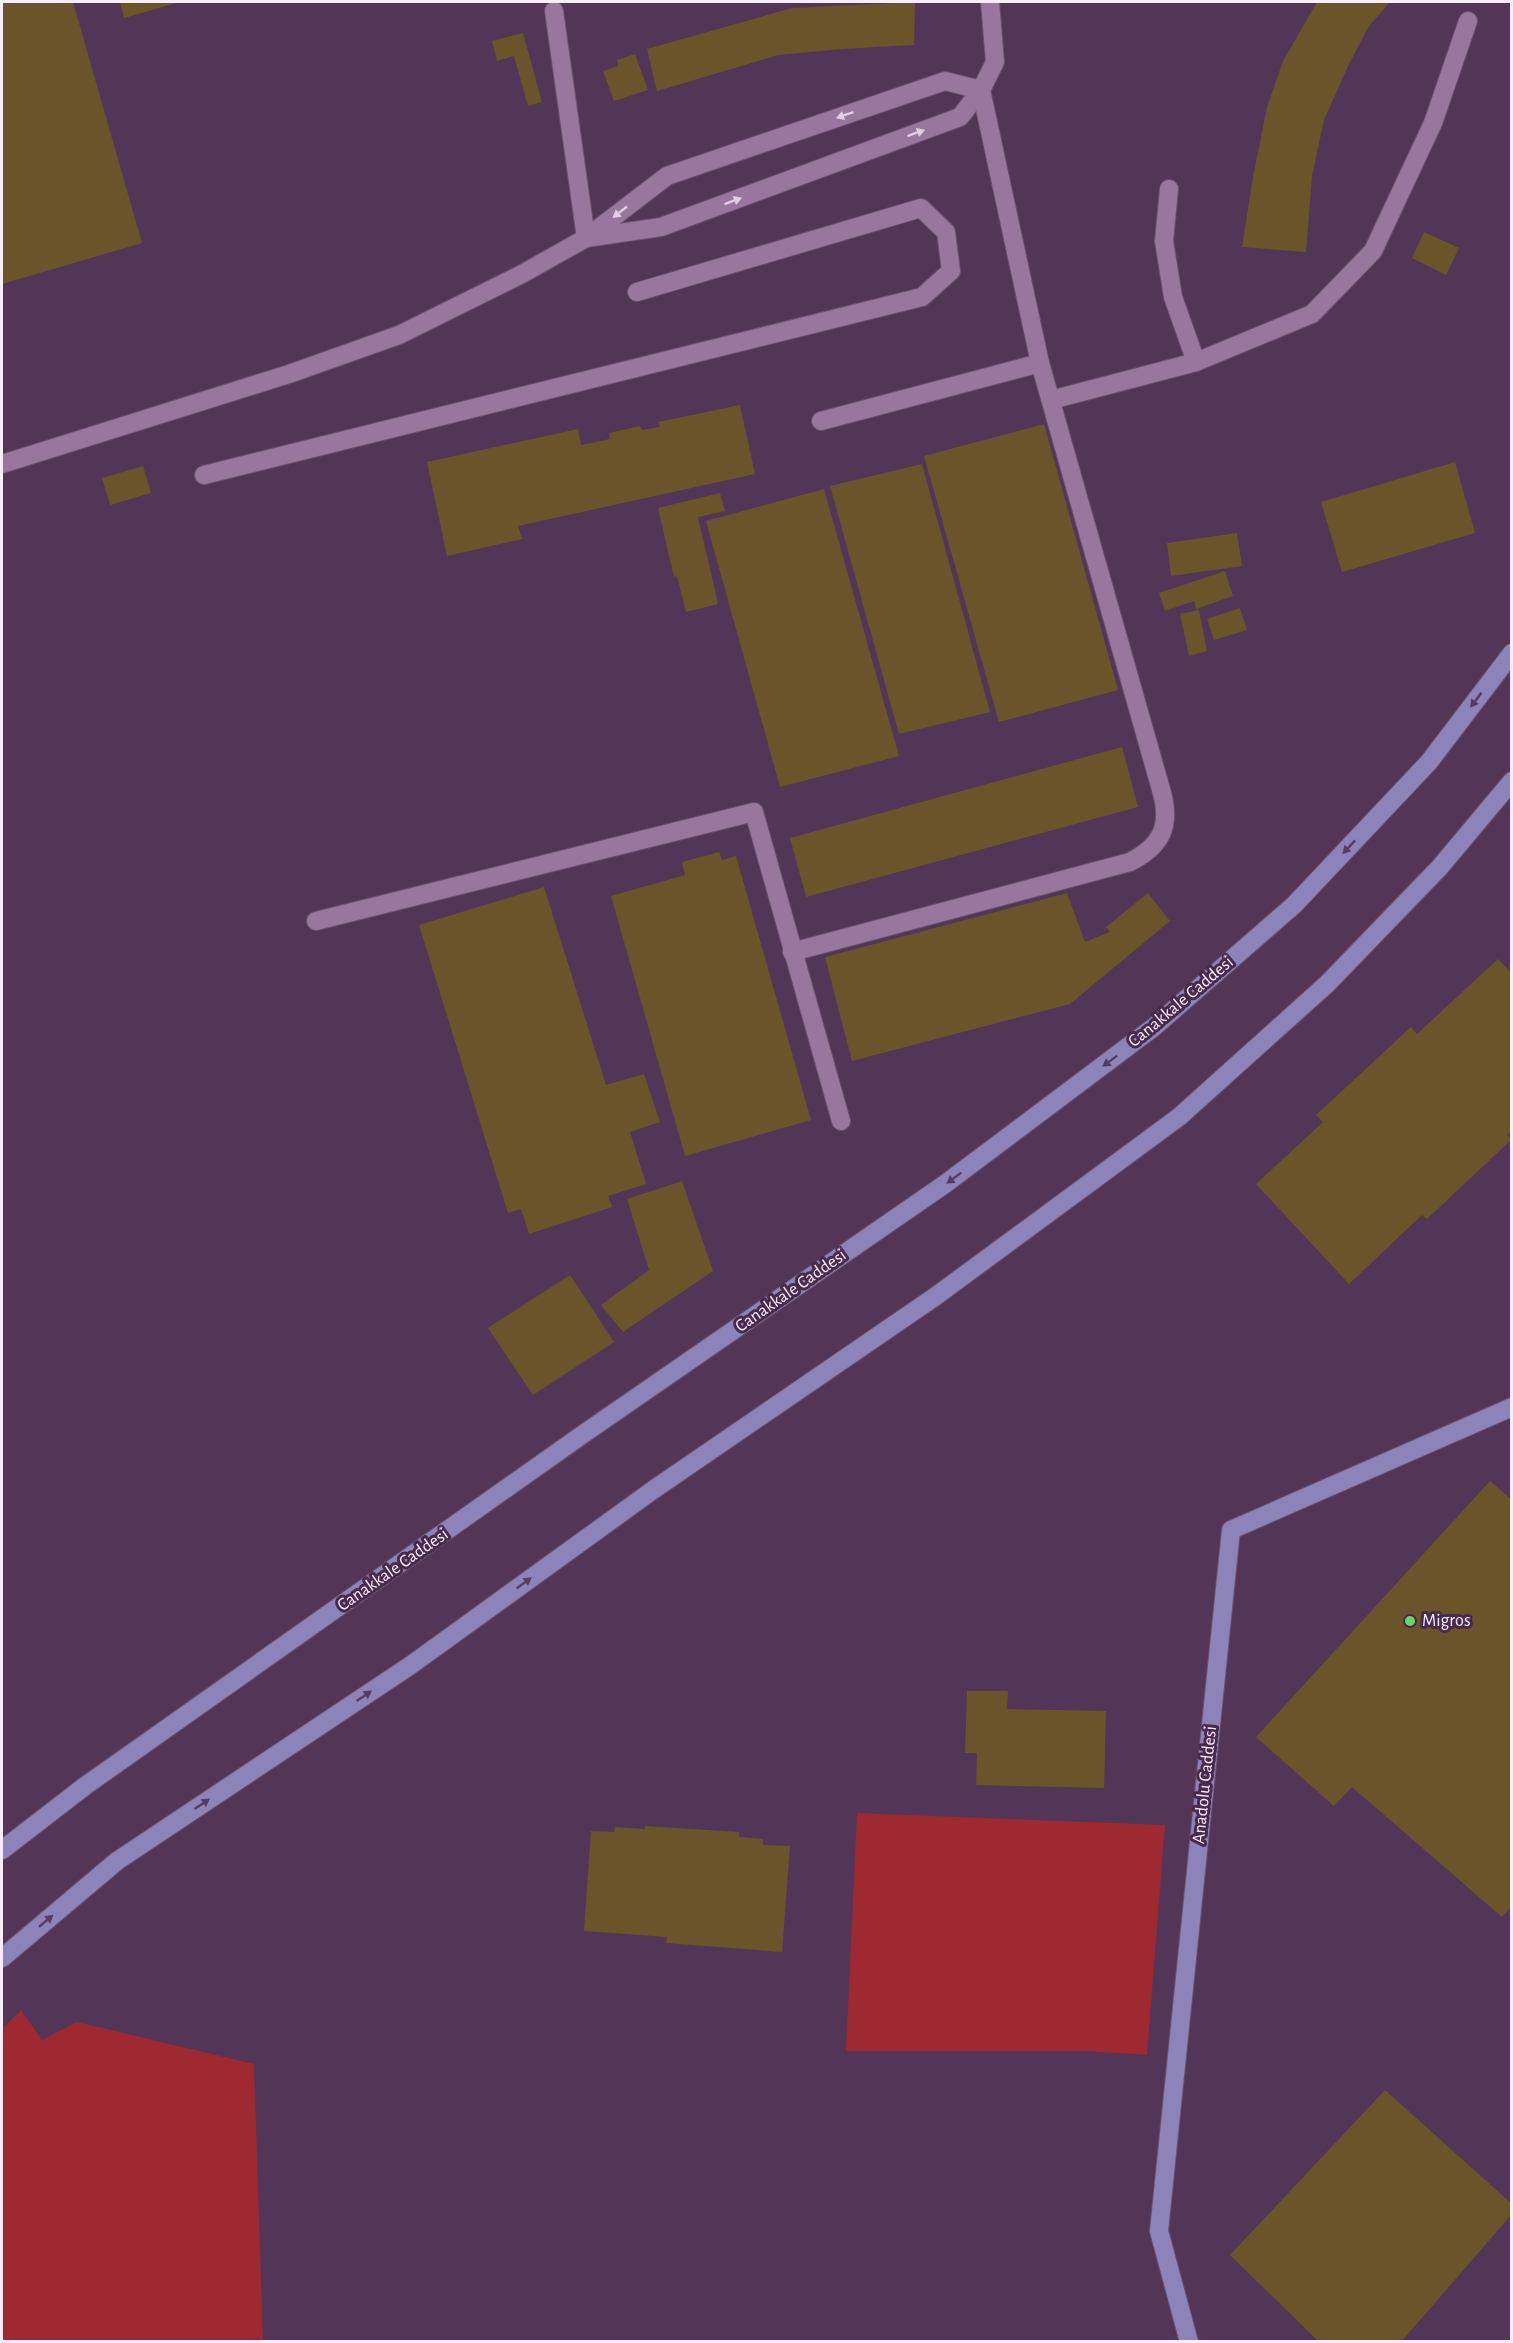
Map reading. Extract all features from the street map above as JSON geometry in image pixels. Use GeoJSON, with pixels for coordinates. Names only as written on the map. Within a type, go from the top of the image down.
{"type":"FeatureCollection","features":[{"type":"Feature","properties":{"kind":"main road","name":"Canakkale Caddesi"},"geometry":{"type":"LineString","coordinates":[[2,1850],[85,1786],[579,1437],[945,1184],[1154,1028],[1294,905],[1429,762],[1512,653]]}},
{"type":"Feature","properties":{"kind":"main road"},"geometry":{"type":"LineString","coordinates":[[2,1958],[117,1861],[411,1665],[653,1490],[936,1296],[1179,1117],[1327,984],[1440,867],[1512,782]]}},
{"type":"Feature","properties":{"kind":"main road","name":"Anadolu Caddesi"},"geometry":{"type":"LineString","coordinates":[[1189,2342],[1159,2231],[1231,1530],[1512,1407]]}},
{"type":"Feature","properties":{"kind":"lane"},"geometry":{"type":"LineString","coordinates":[[586,238],[661,227],[960,117],[981,90],[995,62],[990,2]]}},
{"type":"Feature","properties":{"kind":"lane"},"geometry":{"type":"LineString","coordinates":[[554,10],[586,238]]}},
{"type":"Feature","properties":{"kind":"lane"},"geometry":{"type":"LineString","coordinates":[[1051,400],[1196,362],[1312,314],[1373,251],[1433,123],[1468,21]]}},
{"type":"Feature","properties":{"kind":"lane"},"geometry":{"type":"LineString","coordinates":[[2,464],[289,374],[399,335],[522,274],[586,238],[667,176],[945,81],[981,90]]}},
{"type":"Feature","properties":{"kind":"lane"},"geometry":{"type":"LineString","coordinates":[[792,952],[1130,862],[1146,854],[1158,842],[1164,826],[1167,809],[1040,363],[981,90]]}},
{"type":"Feature","properties":{"kind":"lane"},"geometry":{"type":"LineString","coordinates":[[1169,189],[1164,241],[1173,297],[1196,362]]}},
{"type":"Feature","properties":{"kind":"lane"},"geometry":{"type":"LineString","coordinates":[[204,475],[922,297],[951,271],[946,232],[921,208],[637,292]]}},
{"type":"Feature","properties":{"kind":"lane"},"geometry":{"type":"LineString","coordinates":[[821,421],[1040,363]]}},
{"type":"Feature","properties":{"kind":"lane"},"geometry":{"type":"LineString","coordinates":[[316,921],[754,812],[841,1121]]}},
{"type":"Feature","properties":{"kind":"shaded area"},"geometry":{"type":"Polygon","coordinates":[[[857,1813],[1165,1825],[1147,2055],[1086,2051],[846,2051],[857,1813]]]}},
{"type":"Feature","properties":{"kind":"shaded area"},"geometry":{"type":"Polygon","coordinates":[[[21,2010],[42,2040],[77,2022],[254,2064],[263,2341],[2,2341],[2,2029],[21,2010]]]}},
{"type":"Feature","properties":{"kind":"building"},"geometry":{"type":"Polygon","coordinates":[[[2,2],[73,2],[142,243],[2,284],[2,2]]]}},
{"type":"Feature","properties":{"kind":"building"},"geometry":{"type":"Polygon","coordinates":[[[120,2],[180,2],[124,18],[120,2]]]}},
{"type":"Feature","properties":{"kind":"building"},"geometry":{"type":"Polygon","coordinates":[[[915,2],[914,45],[778,55],[657,91],[647,49],[792,8],[915,2]]]}},
{"type":"Feature","properties":{"kind":"building"},"geometry":{"type":"Polygon","coordinates":[[[1317,2],[1390,2],[1369,26],[1324,120],[1312,176],[1306,252],[1242,247],[1267,107],[1283,61],[1317,2]]]}},
{"type":"Feature","properties":{"kind":"building"},"geometry":{"type":"Polygon","coordinates":[[[523,33],[542,102],[528,106],[514,56],[497,61],[492,41],[523,33]]]}},
{"type":"Feature","properties":{"kind":"building"},"geometry":{"type":"Polygon","coordinates":[[[635,54],[648,90],[614,101],[603,71],[618,66],[617,60],[635,54]]]}},
{"type":"Feature","properties":{"kind":"building"},"geometry":{"type":"Polygon","coordinates":[[[1424,232],[1459,248],[1446,275],[1412,258],[1424,232]]]}},
{"type":"Feature","properties":{"kind":"building"},"geometry":{"type":"Polygon","coordinates":[[[740,405],[755,474],[518,526],[522,539],[447,556],[427,462],[578,429],[581,445],[610,439],[609,433],[640,426],[642,430],[660,427],[658,422],[740,405]]]}},
{"type":"Feature","properties":{"kind":"building"},"geometry":{"type":"Polygon","coordinates":[[[1044,424],[1118,690],[999,722],[924,456],[1044,424]]]}},
{"type":"Feature","properties":{"kind":"building"},"geometry":{"type":"Polygon","coordinates":[[[1455,462],[1475,533],[1342,572],[1321,502],[1455,462]]]}},
{"type":"Feature","properties":{"kind":"building"},"geometry":{"type":"Polygon","coordinates":[[[922,464],[990,712],[899,734],[830,486],[922,464]]]}},
{"type":"Feature","properties":{"kind":"building"},"geometry":{"type":"Polygon","coordinates":[[[143,466],[151,493],[110,505],[102,478],[143,466]]]}},
{"type":"Feature","properties":{"kind":"building"},"geometry":{"type":"Polygon","coordinates":[[[824,489],[899,756],[780,787],[706,521],[824,489]]]}},
{"type":"Feature","properties":{"kind":"building"},"geometry":{"type":"Polygon","coordinates":[[[720,493],[725,511],[698,517],[718,604],[686,612],[677,576],[674,577],[658,508],[720,493]]]}},
{"type":"Feature","properties":{"kind":"building"},"geometry":{"type":"Polygon","coordinates":[[[1237,533],[1242,566],[1171,576],[1167,543],[1237,533]]]}},
{"type":"Feature","properties":{"kind":"building"},"geometry":{"type":"Polygon","coordinates":[[[1225,571],[1233,596],[1196,609],[1194,601],[1165,611],[1159,593],[1225,571]]]}},
{"type":"Feature","properties":{"kind":"building"},"geometry":{"type":"Polygon","coordinates":[[[1240,608],[1247,630],[1214,640],[1207,619],[1240,608]]]}},
{"type":"Feature","properties":{"kind":"building"},"geometry":{"type":"Polygon","coordinates":[[[1199,610],[1207,651],[1189,656],[1180,614],[1199,610]]]}},
{"type":"Feature","properties":{"kind":"building"},"geometry":{"type":"Polygon","coordinates":[[[1122,747],[1138,807],[806,897],[790,838],[1122,747]]]}},
{"type":"Feature","properties":{"kind":"building"},"geometry":{"type":"Polygon","coordinates":[[[719,852],[722,860],[736,856],[811,1120],[685,1156],[611,896],[685,875],[682,862],[719,852]]]}},
{"type":"Feature","properties":{"kind":"building"},"geometry":{"type":"Polygon","coordinates":[[[544,887],[606,1085],[644,1074],[660,1122],[630,1132],[646,1184],[608,1196],[612,1207],[529,1234],[521,1209],[508,1213],[419,925],[544,887]]]}},
{"type":"Feature","properties":{"kind":"building"},"geometry":{"type":"Polygon","coordinates":[[[1067,893],[1085,942],[1110,932],[1106,927],[1148,893],[1170,921],[1070,1004],[852,1061],[825,957],[1067,893]]]}},
{"type":"Feature","properties":{"kind":"building"},"geometry":{"type":"Polygon","coordinates":[[[1498,959],[1512,974],[1512,1130],[1507,1135],[1511,1140],[1427,1219],[1422,1215],[1349,1284],[1256,1184],[1323,1122],[1316,1115],[1411,1027],[1417,1034],[1498,959]]]}},
{"type":"Feature","properties":{"kind":"building"},"geometry":{"type":"Polygon","coordinates":[[[682,1181],[713,1271],[623,1332],[601,1305],[649,1270],[627,1199],[682,1181]]]}},
{"type":"Feature","properties":{"kind":"building"},"geometry":{"type":"Polygon","coordinates":[[[570,1275],[614,1342],[533,1395],[488,1328],[570,1275]]]}},
{"type":"Feature","properties":{"kind":"building"},"geometry":{"type":"Polygon","coordinates":[[[1490,1481],[1512,1500],[1512,1906],[1502,1917],[1352,1787],[1334,1806],[1256,1737],[1490,1481]]]}},
{"type":"Feature","properties":{"kind":"building"},"geometry":{"type":"Polygon","coordinates":[[[967,1691],[1008,1691],[1007,1709],[1106,1711],[1104,1788],[976,1785],[977,1753],[965,1753],[967,1691]]]}},
{"type":"Feature","properties":{"kind":"building"},"geometry":{"type":"Polygon","coordinates":[[[645,1826],[739,1832],[739,1837],[763,1839],[763,1845],[790,1846],[782,1952],[666,1943],[667,1937],[584,1931],[591,1831],[614,1832],[615,1827],[645,1829],[645,1826]]]}},
{"type":"Feature","properties":{"kind":"building"},"geometry":{"type":"Polygon","coordinates":[[[1385,2090],[1512,2204],[1512,2214],[1401,2342],[1319,2342],[1230,2255],[1385,2090]]]}},
{"type":"Feature","properties":{"kind":"place","name":"Migros"},"geometry":{"type":"Point","coordinates":[1410,1621]}}]}
